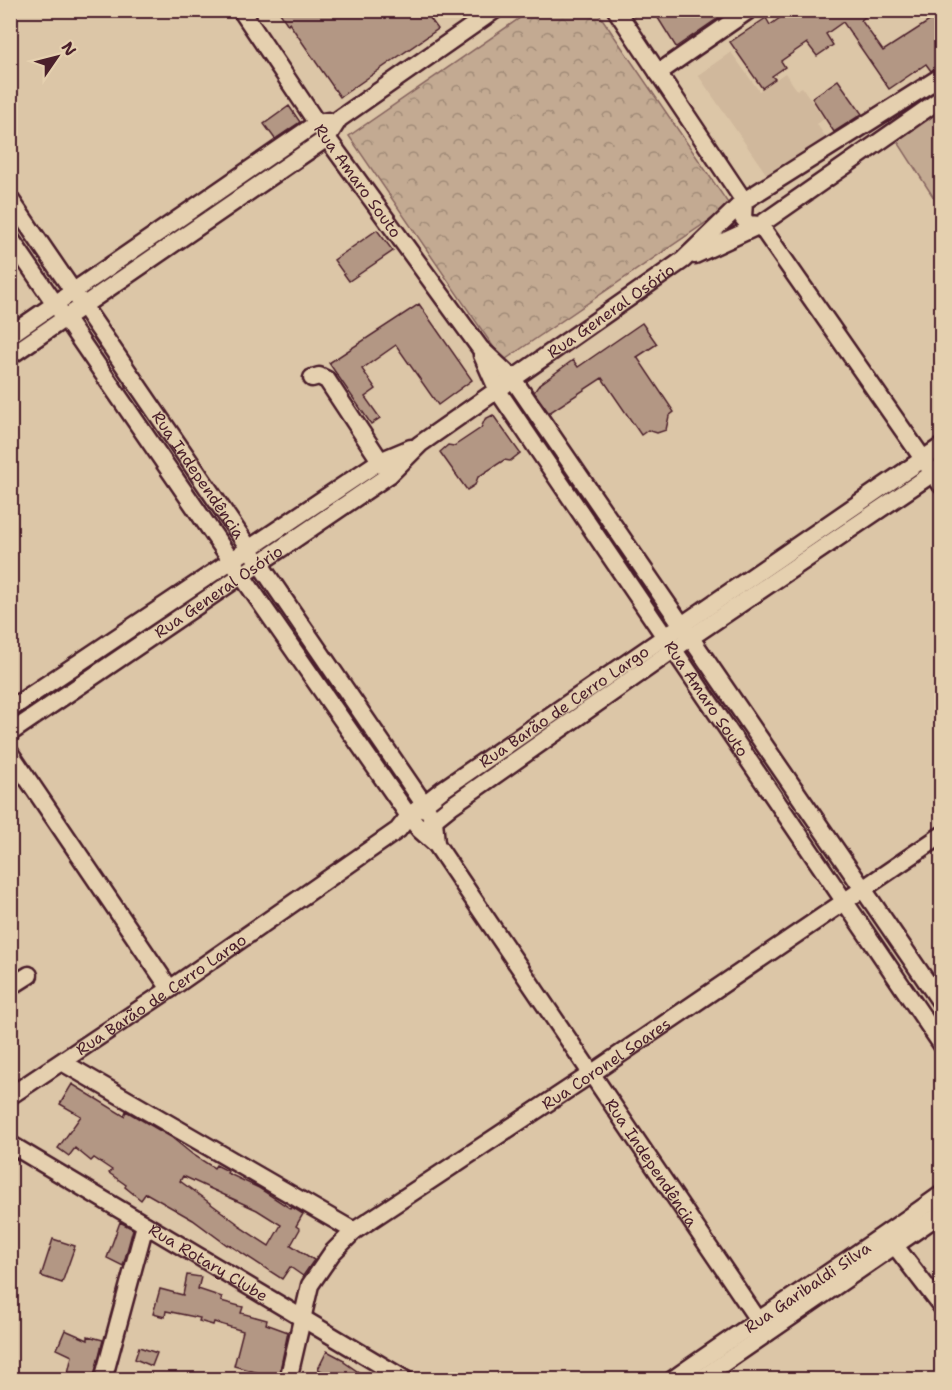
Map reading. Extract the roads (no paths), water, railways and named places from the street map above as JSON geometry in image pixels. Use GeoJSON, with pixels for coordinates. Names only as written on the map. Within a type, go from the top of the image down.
{"type":"FeatureCollection","features":[{"type":"Feature","properties":{"kind":"street","name":"Rua Amaro Souto"},"geometry":{"type":"LineString","coordinates":[[241,10],[327,138],[480,348],[513,379],[942,1004]]}},
{"type":"Feature","properties":{"kind":"street"},"geometry":{"type":"LineString","coordinates":[[10,356],[327,138],[339,119],[495,10]]}},
{"type":"Feature","properties":{"kind":"street"},"geometry":{"type":"LineString","coordinates":[[616,10],[744,201],[764,201],[769,208],[767,217],[760,225],[935,471]]}},
{"type":"Feature","properties":{"kind":"street"},"geometry":{"type":"LineString","coordinates":[[658,73],[749,10]]}},
{"type":"Feature","properties":{"kind":"street","name":"Rua General Osório"},"geometry":{"type":"LineString","coordinates":[[10,733],[260,564],[385,468],[683,260],[744,201],[942,76]]}},
{"type":"Feature","properties":{"kind":"street","name":"Rua General Osório"},"geometry":{"type":"LineString","coordinates":[[683,260],[760,225],[942,98]]}},
{"type":"Feature","properties":{"kind":"street"},"geometry":{"type":"LineString","coordinates":[[10,335],[317,123],[339,119]]}},
{"type":"Feature","properties":{"kind":"street"},"geometry":{"type":"LineString","coordinates":[[227,185],[238,199]]}},
{"type":"Feature","properties":{"kind":"street","name":"Rua Independência"},"geometry":{"type":"LineString","coordinates":[[12,205],[74,291],[424,804],[434,820],[436,844]]}},
{"type":"Feature","properties":{"kind":"street","name":"Rua Independência"},"geometry":{"type":"LineString","coordinates":[[10,238],[409,816],[436,844],[762,1326]]}},
{"type":"Feature","properties":{"kind":"street","name":"Rua Amaro Souto"},"geometry":{"type":"LineString","coordinates":[[480,348],[498,391],[942,1045]]}},
{"type":"Feature","properties":{"kind":"street"},"geometry":{"type":"LineString","coordinates":[[312,378],[319,376],[327,380],[385,468]]}},
{"type":"Feature","properties":{"kind":"street","name":"Rua Barão de Cerro Largo"},"geometry":{"type":"LineString","coordinates":[[420,830],[589,699],[686,631],[842,525],[935,471],[942,446]]}},
{"type":"Feature","properties":{"kind":"street","name":"Rua General Osório"},"geometry":{"type":"LineString","coordinates":[[10,709],[231,561],[385,468]]}},
{"type":"Feature","properties":{"kind":"street"},"geometry":{"type":"LineString","coordinates":[[301,661],[318,649]]}},
{"type":"Feature","properties":{"kind":"street"},"geometry":{"type":"LineString","coordinates":[[71,668],[84,683]]}},
{"type":"Feature","properties":{"kind":"street","name":"Rua Barão de Cerro Largo"},"geometry":{"type":"LineString","coordinates":[[10,1096],[170,989],[398,830],[409,816],[467,773],[589,699]]}},
{"type":"Feature","properties":{"kind":"street"},"geometry":{"type":"LineString","coordinates":[[10,753],[170,989]]}},
{"type":"Feature","properties":{"kind":"street"},"geometry":{"type":"LineString","coordinates":[[467,773],[477,788]]}},
{"type":"Feature","properties":{"kind":"street"},"geometry":{"type":"LineString","coordinates":[[398,830],[420,830]]}},
{"type":"Feature","properties":{"kind":"street","name":"Rua Coronel Soares"},"geometry":{"type":"LineString","coordinates":[[288,1380],[310,1285],[332,1253],[354,1231],[591,1074],[942,835]]}},
{"type":"Feature","properties":{"kind":"street"},"geometry":{"type":"LineString","coordinates":[[10,987],[30,975]]}},
{"type":"Feature","properties":{"kind":"street"},"geometry":{"type":"LineString","coordinates":[[62,1062],[354,1231]]}},
{"type":"Feature","properties":{"kind":"street","name":"Rua Rotary Clube"},"geometry":{"type":"LineString","coordinates":[[10,1144],[406,1380]]}},
{"type":"Feature","properties":{"kind":"street","name":"Rua Garibaldi Silva"},"geometry":{"type":"LineString","coordinates":[[891,1240],[942,1194]]}},
{"type":"Feature","properties":{"kind":"street","name":"Rua Garibaldi Silva"},"geometry":{"type":"LineString","coordinates":[[680,1377],[762,1326],[891,1240],[942,1213]]}},
{"type":"Feature","properties":{"kind":"street"},"geometry":{"type":"LineString","coordinates":[[104,1380],[145,1225]]}},
{"type":"Feature","properties":{"kind":"street"},"geometry":{"type":"LineString","coordinates":[[891,1240],[942,1307]]}},
{"type":"Feature","properties":{"kind":"street","name":"Rua Garibaldi Silva"},"geometry":{"type":"LineString","coordinates":[[699,1380],[762,1326]]}}]}
